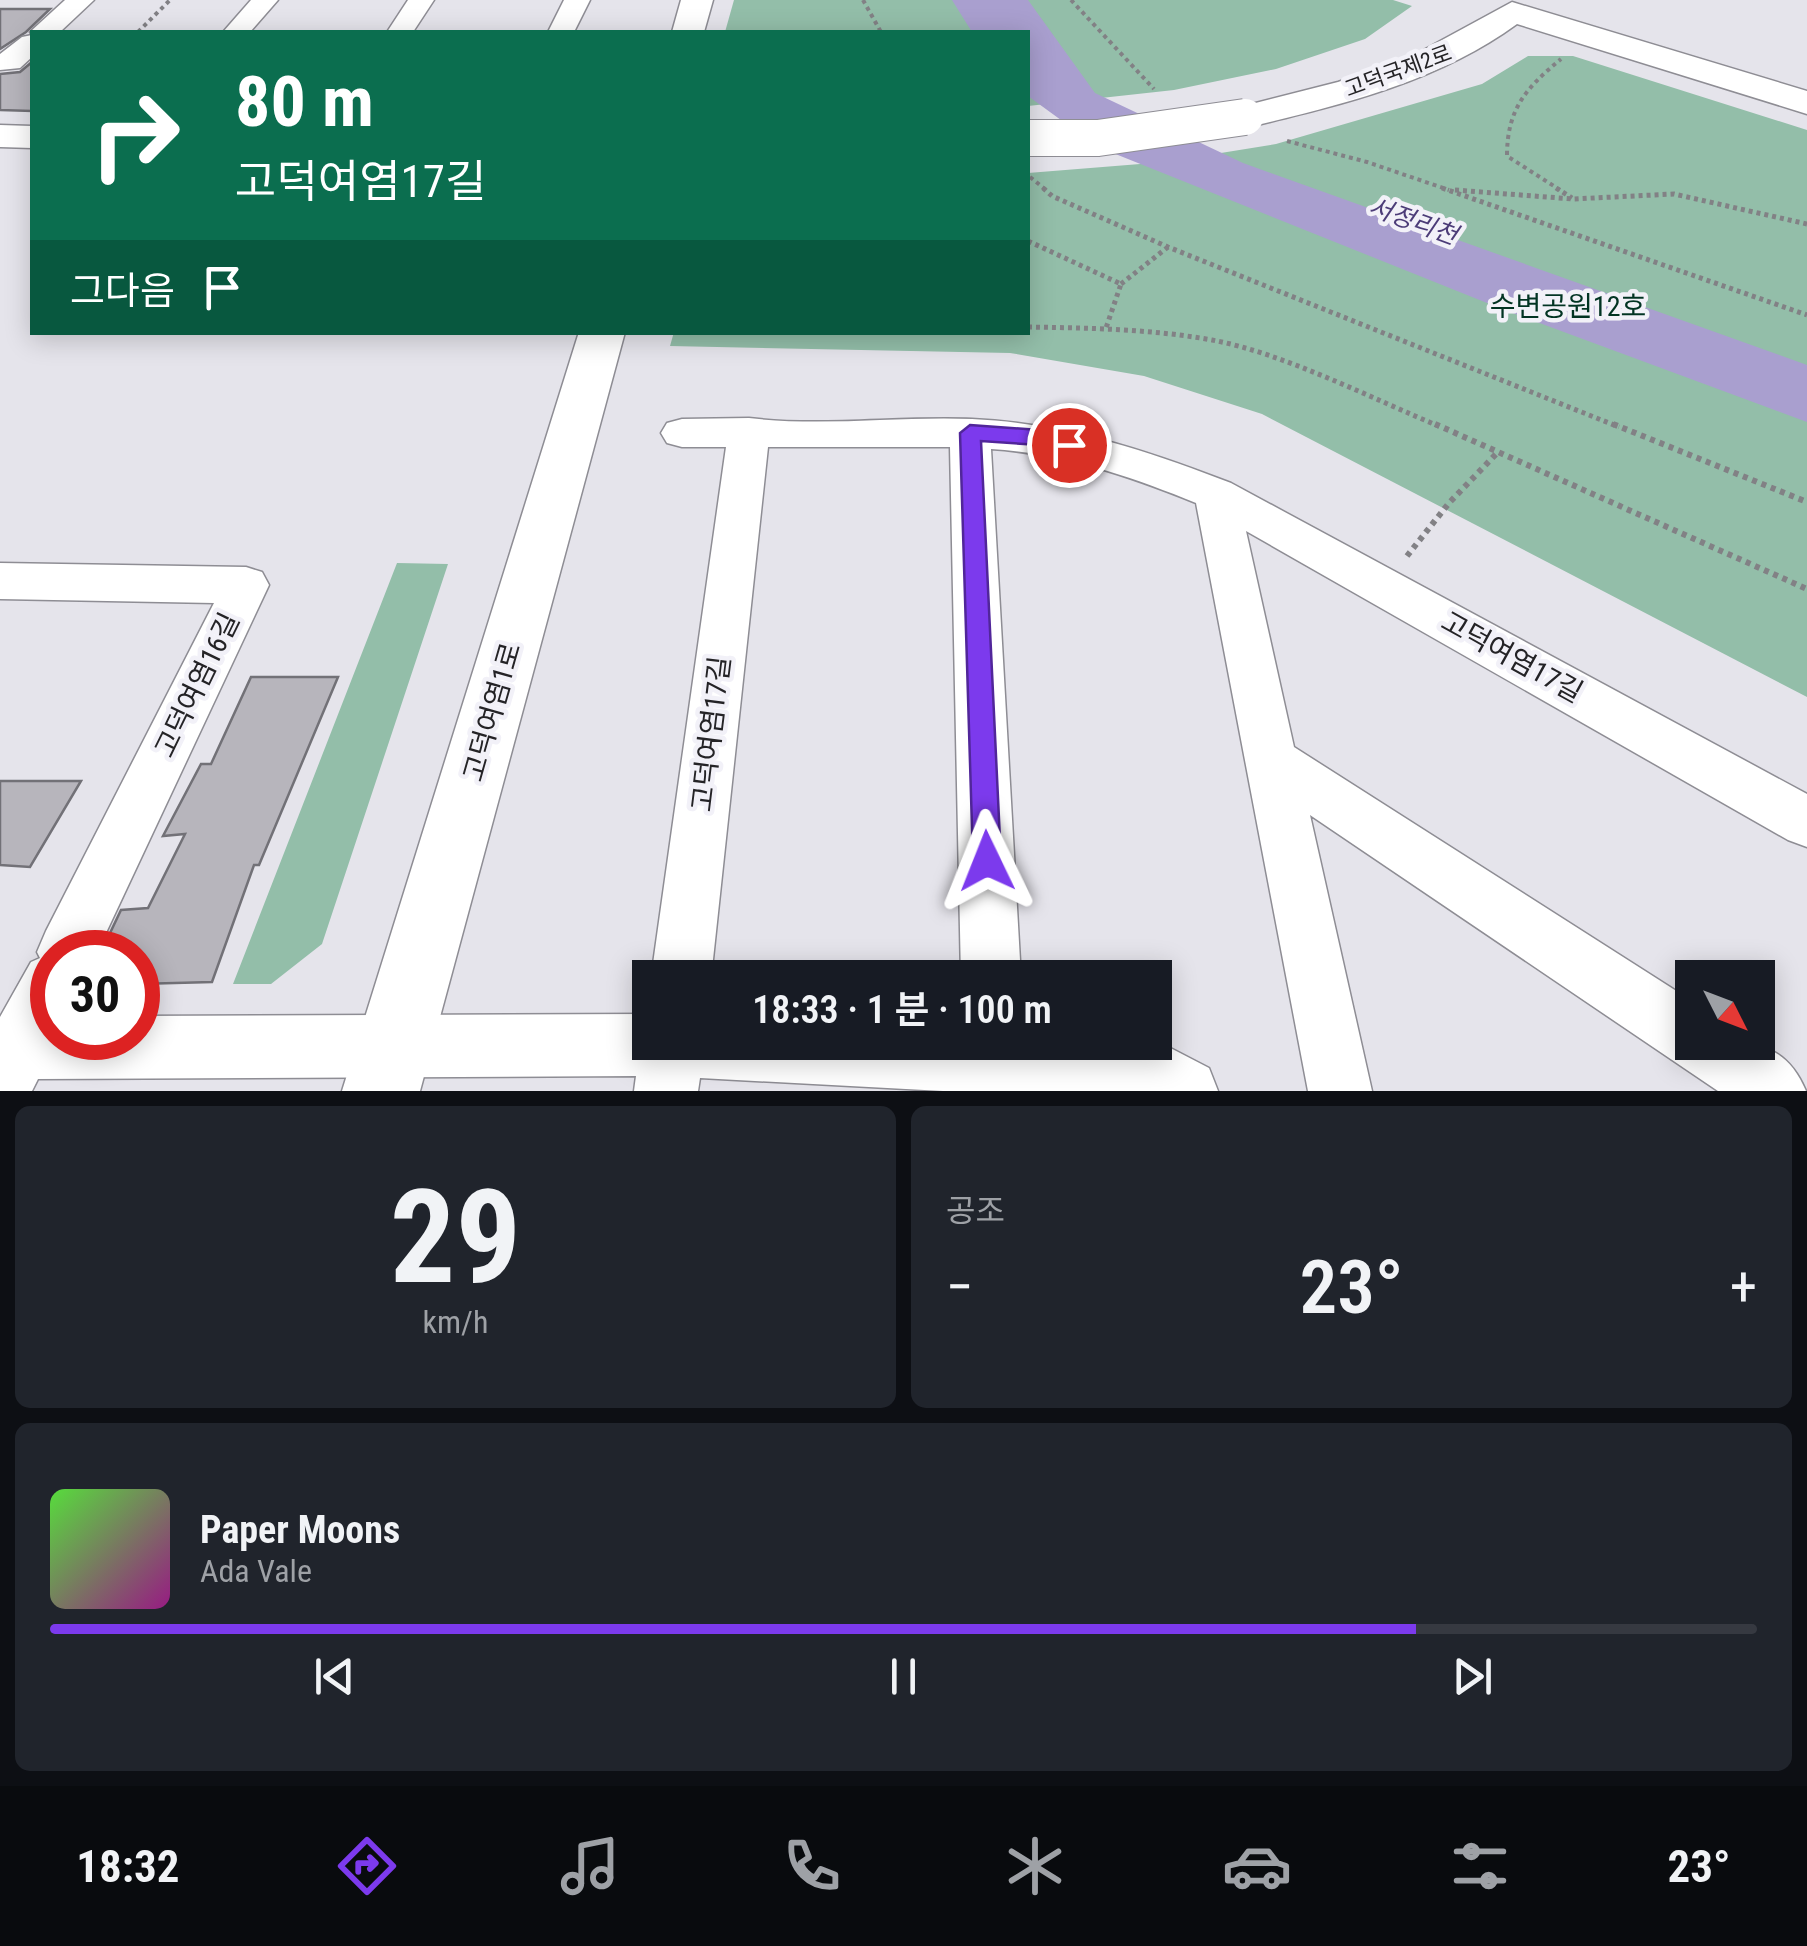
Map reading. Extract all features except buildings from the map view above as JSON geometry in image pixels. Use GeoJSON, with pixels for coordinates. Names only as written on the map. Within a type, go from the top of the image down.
{"type":"FeatureCollection","features":[{"type":"Feature","properties":{"kind":"street"},"geometry":{"type":"LineString","coordinates":[[46,30],[81,0]]}},
{"type":"Feature","properties":{"kind":"street"},"geometry":{"type":"LineString","coordinates":[[238,30],[265,0]]}},
{"type":"Feature","properties":{"kind":"street"},"geometry":{"type":"LineString","coordinates":[[401,30],[421,0]]}},
{"type":"Feature","properties":{"kind":"street"},"geometry":{"type":"LineString","coordinates":[[563,30],[577,0]]}},
{"type":"Feature","properties":{"kind":"street"},"geometry":{"type":"LineString","coordinates":[[689,30],[697,0]]}},
{"type":"Feature","properties":{"kind":"street","name":"고덕국제2로"},"geometry":{"type":"LineString","coordinates":[[1030,138],[1098,138],[1245,117],[1324,98],[1438,61],[1484,35],[1519,6],[1807,103]]}},
{"type":"Feature","properties":{"kind":"street"},"geometry":{"type":"LineString","coordinates":[[0,62],[10,62],[30,45]]}},
{"type":"Feature","properties":{"kind":"street"},"geometry":{"type":"LineString","coordinates":[[0,136],[30,137]]}},
{"type":"Feature","properties":{"kind":"street","name":"고덕여염1로"},"geometry":{"type":"LineString","coordinates":[[388,1070],[601,335]]}},
{"type":"Feature","properties":{"kind":"street","name":"고덕여염17길"},"geometry":{"type":"LineString","coordinates":[[683,960],[749,432]]}},
{"type":"Feature","properties":{"kind":"street","name":"고덕여염17길"},"geometry":{"type":"LineString","coordinates":[[682,433],[970,433],[1039,438],[1130,460],[1216,494],[1807,822]]}},
{"type":"Feature","properties":{"kind":"street"},"geometry":{"type":"LineString","coordinates":[[970,433],[990,960]]}},
{"type":"Feature","properties":{"kind":"street"},"geometry":{"type":"LineString","coordinates":[[1216,494],[1340,1091]]}},
{"type":"Feature","properties":{"kind":"street","name":"고덕여염16길"},"geometry":{"type":"LineString","coordinates":[[0,581],[246,585],[79,930]]}},
{"type":"Feature","properties":{"kind":"street"},"geometry":{"type":"LineString","coordinates":[[1271,760],[1675,1026]]}},
{"type":"Feature","properties":{"kind":"street"},"geometry":{"type":"LineString","coordinates":[[30,1022],[7,1062],[388,1070],[644,1060]]}},
{"type":"Feature","properties":{"kind":"street"},"geometry":{"type":"LineString","coordinates":[[716,1060],[1153,1071],[1186,1091]]}},
{"type":"Feature","properties":{"kind":"street"},"geometry":{"type":"LineString","coordinates":[[1728,1060],[1774,1091]]}},
{"type":"Feature","properties":{"kind":"path"},"geometry":{"type":"LineString","coordinates":[[140,30],[170,0]]}},
{"type":"Feature","properties":{"kind":"path"},"geometry":{"type":"LineString","coordinates":[[863,0],[880,30]]}},
{"type":"Feature","properties":{"kind":"path"},"geometry":{"type":"LineString","coordinates":[[1071,0],[1148,86],[1164,93]]}},
{"type":"Feature","properties":{"kind":"path"},"geometry":{"type":"LineString","coordinates":[[1571,51],[1518,94],[1505,126],[1507,156],[1573,199]]}},
{"type":"Feature","properties":{"kind":"path"},"geometry":{"type":"LineString","coordinates":[[1282,140],[1367,162],[1807,315]]}},
{"type":"Feature","properties":{"kind":"path"},"geometry":{"type":"LineString","coordinates":[[1030,177],[1052,196],[1168,247],[1807,502]]}},
{"type":"Feature","properties":{"kind":"path"},"geometry":{"type":"LineString","coordinates":[[1444,189],[1573,199],[1674,194],[1807,224]]}},
{"type":"Feature","properties":{"kind":"path"},"geometry":{"type":"LineString","coordinates":[[1030,242],[1121,284]]}},
{"type":"Feature","properties":{"kind":"path"},"geometry":{"type":"LineString","coordinates":[[1106,328],[1121,284],[1168,247]]}},
{"type":"Feature","properties":{"kind":"path"},"geometry":{"type":"LineString","coordinates":[[1030,327],[1106,328],[1214,340],[1307,371],[1499,451],[1807,589]]}},
{"type":"Feature","properties":{"kind":"path"},"geometry":{"type":"LineString","coordinates":[[1384,585],[1450,502],[1499,451]]}},
{"type":"Feature","properties":{"kind":"green space"},"geometry":{"type":"Polygon","coordinates":[[[734,0],[1393,0],[1412,6],[1365,39],[1276,69],[1174,90],[1030,106],[1030,30],[726,30],[734,0]]]}},
{"type":"Feature","properties":{"kind":"green space","name":"수변공원12호"},"geometry":{"type":"Polygon","coordinates":[[[1528,56],[1573,56],[1807,130],[1807,697],[1262,414],[1144,376],[1010,353],[670,346],[673,335],[1030,335],[1030,173],[1165,162],[1276,144],[1482,84],[1528,56]]]}},
{"type":"Feature","properties":{"kind":"green space"},"geometry":{"type":"Polygon","coordinates":[[[397,563],[448,564],[322,944],[271,984],[233,984],[397,563]]]}},
{"type":"Feature","properties":{"kind":"shaded area"},"geometry":{"type":"Polygon","coordinates":[[[952,0],[1028,0],[1095,93],[1243,163],[1807,365],[1807,422],[1507,311],[1098,147],[1030,97],[1030,30],[971,30],[952,0]]]}},
{"type":"Feature","properties":{"kind":"route"},"geometry":{"type":"LineString","coordinates":[[987,861],[970,433],[1039,438],[1069,445]]}},
{"type":"Feature","properties":{"kind":"water label","name":"서정리천"},"geometry":{"type":"Point","coordinates":[1413,221]}}]}
